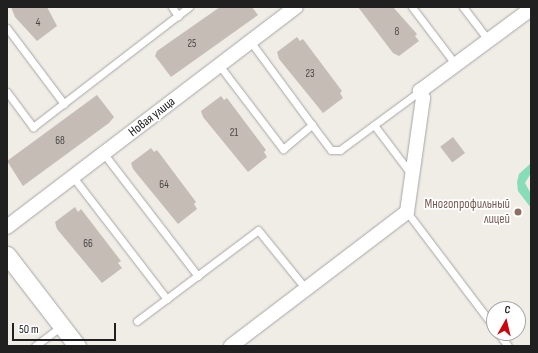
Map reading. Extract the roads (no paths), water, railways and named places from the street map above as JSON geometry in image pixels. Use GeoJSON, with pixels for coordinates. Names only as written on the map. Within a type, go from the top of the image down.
{"type":"FeatureCollection","features":[{"type":"Feature","properties":{"kind":"street","name":"Новая улица"},"geometry":{"type":"LineString","coordinates":[[7,227],[296,7]]}},
{"type":"Feature","properties":{"kind":"street"},"geometry":{"type":"LineString","coordinates":[[231,346],[407,212],[423,98],[420,91],[531,9]]}},
{"type":"Feature","properties":{"kind":"street"},"geometry":{"type":"LineString","coordinates":[[7,255],[77,346]]}},
{"type":"Feature","properties":{"kind":"lane"},"geometry":{"type":"LineString","coordinates":[[172,7],[178,16]]}},
{"type":"Feature","properties":{"kind":"lane"},"geometry":{"type":"LineString","coordinates":[[7,92],[33,127],[190,7]]}},
{"type":"Feature","properties":{"kind":"lane"},"geometry":{"type":"LineString","coordinates":[[412,7],[456,65]]}},
{"type":"Feature","properties":{"kind":"lane"},"geometry":{"type":"LineString","coordinates":[[463,7],[489,41]]}},
{"type":"Feature","properties":{"kind":"lane"},"geometry":{"type":"LineString","coordinates":[[7,28],[64,104]]}},
{"type":"Feature","properties":{"kind":"lane"},"geometry":{"type":"LineString","coordinates":[[250,41],[312,125],[335,151],[374,125],[420,91]]}},
{"type":"Feature","properties":{"kind":"lane"},"geometry":{"type":"LineString","coordinates":[[219,65],[283,149],[312,125]]}},
{"type":"Feature","properties":{"kind":"lane"},"geometry":{"type":"LineString","coordinates":[[374,125],[412,176]]}},
{"type":"Feature","properties":{"kind":"lane"},"geometry":{"type":"LineString","coordinates":[[104,154],[198,276]]}},
{"type":"Feature","properties":{"kind":"lane"},"geometry":{"type":"LineString","coordinates":[[73,177],[166,299]]}},
{"type":"Feature","properties":{"kind":"lane"},"geometry":{"type":"LineString","coordinates":[[407,212],[486,316]]}},
{"type":"Feature","properties":{"kind":"lane"},"geometry":{"type":"LineString","coordinates":[[137,321],[258,230],[306,289]]}},
{"type":"Feature","properties":{"kind":"lane"},"geometry":{"type":"LineString","coordinates":[[35,346],[62,326]]}},
{"type":"Feature","properties":{"kind":"place","name":"Многопрофильный лицей"},"geometry":{"type":"Point","coordinates":[518,212]}}]}
